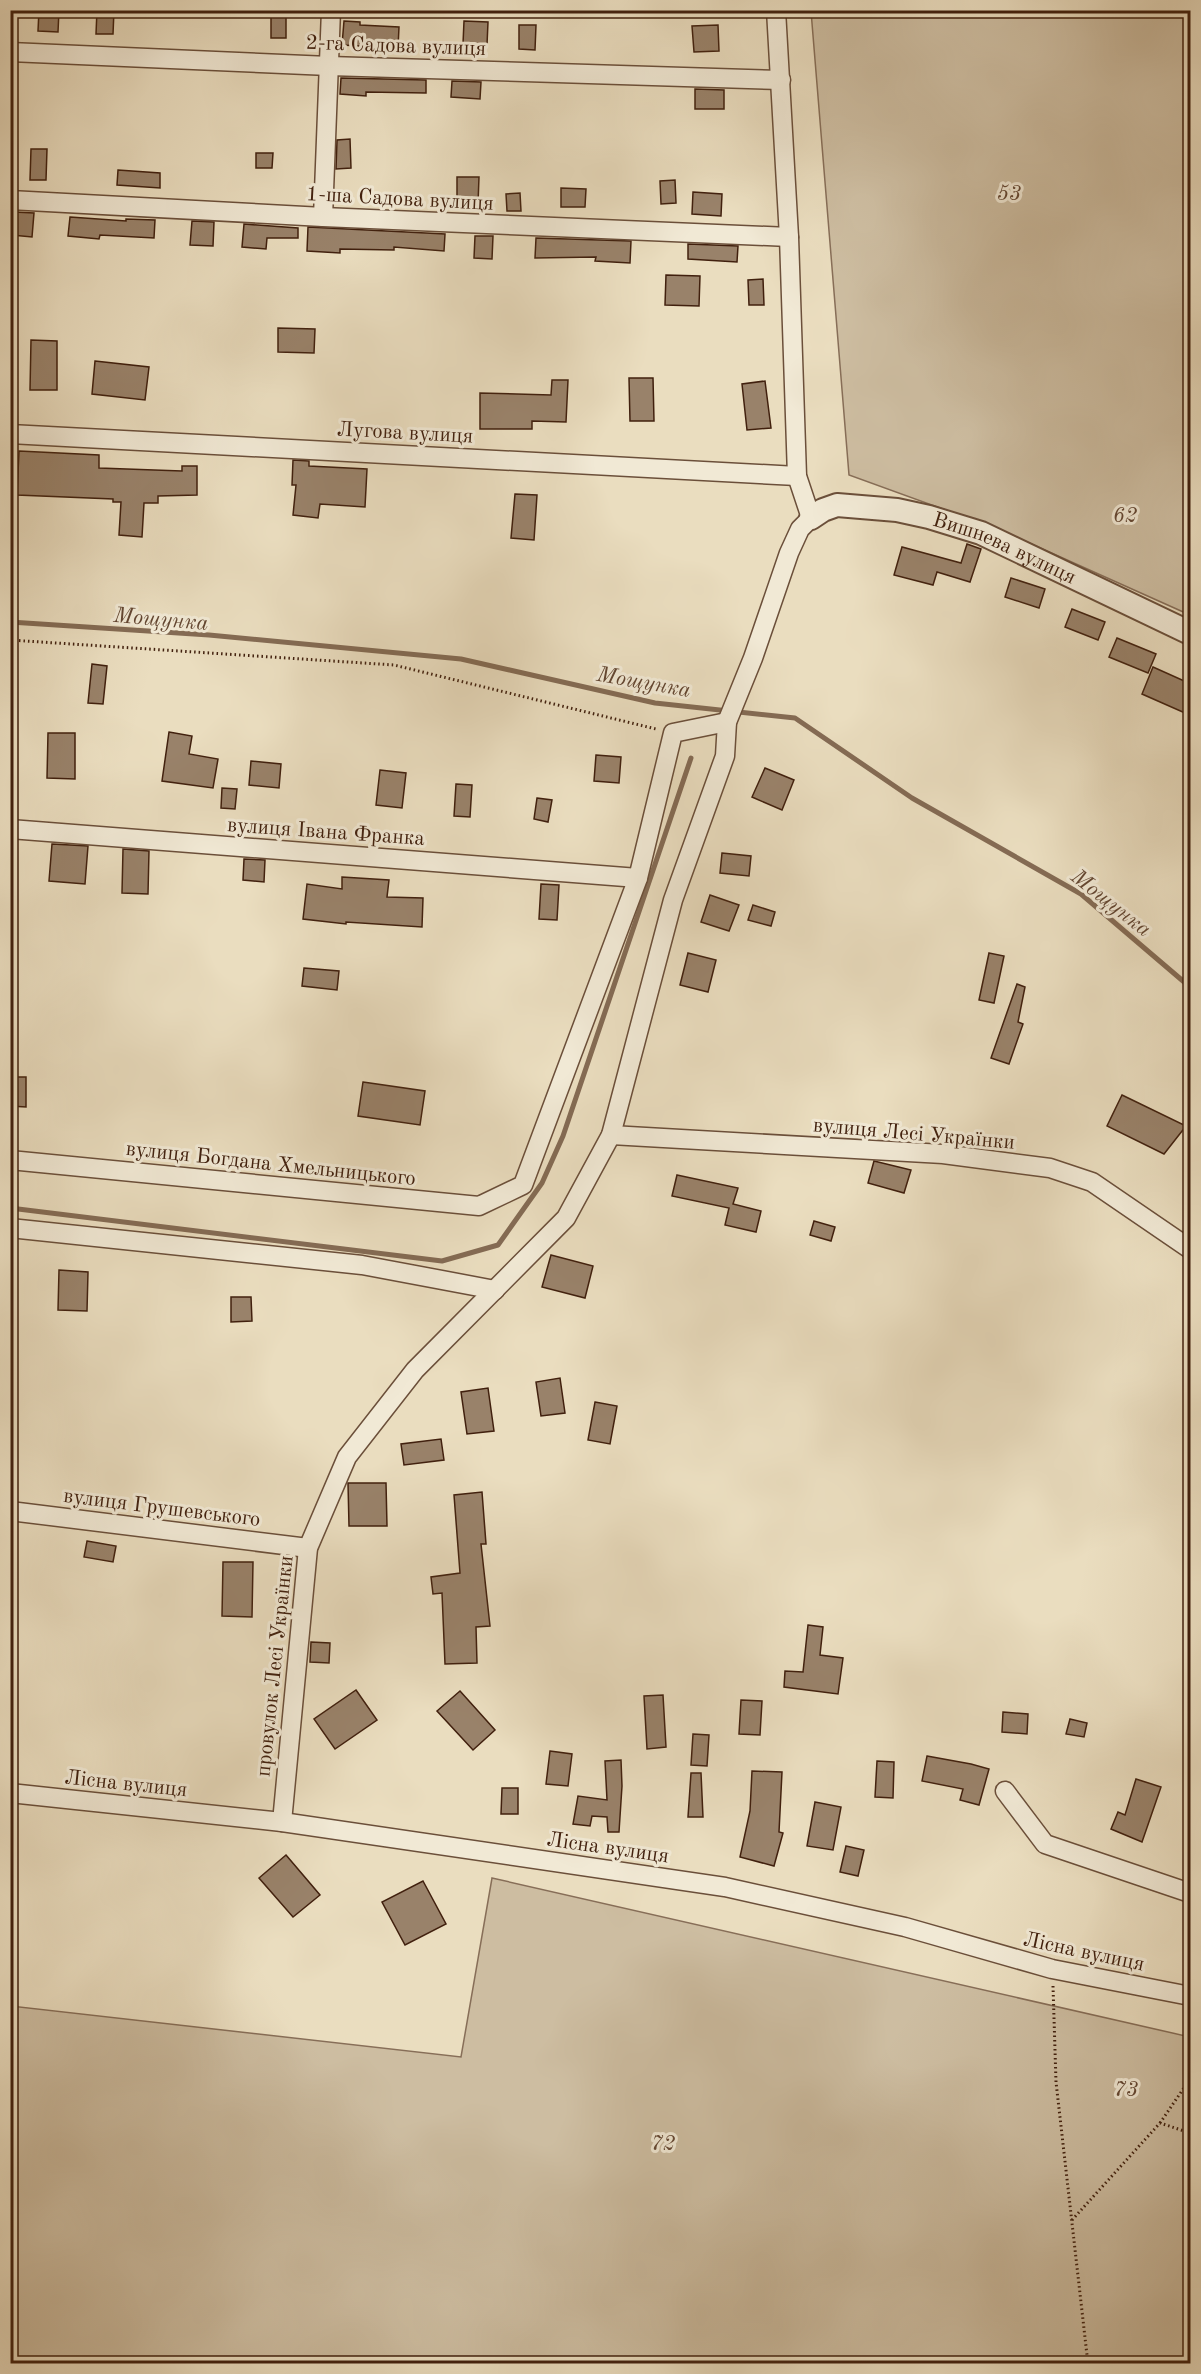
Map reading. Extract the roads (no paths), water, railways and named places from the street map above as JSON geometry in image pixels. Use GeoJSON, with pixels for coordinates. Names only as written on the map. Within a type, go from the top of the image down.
{"type":"FeatureCollection","features":[{"type":"Feature","properties":{"kind":"street"},"geometry":{"type":"LineString","coordinates":[[323,217],[331,10]]}},
{"type":"Feature","properties":{"kind":"street"},"geometry":{"type":"LineString","coordinates":[[10,1227],[362,1265],[495,1290],[566,1218],[611,1135],[672,900],[725,756],[727,722],[753,658],[789,553],[800,529],[811,518],[797,476],[789,237],[776,10]]}},
{"type":"Feature","properties":{"kind":"street","name":"2-га Садова вулиця"},"geometry":{"type":"LineString","coordinates":[[10,52],[329,66],[781,80]]}},
{"type":"Feature","properties":{"kind":"street","name":"1-ша Садова вулиця"},"geometry":{"type":"LineString","coordinates":[[10,200],[323,217],[789,237]]}},
{"type":"Feature","properties":{"kind":"street","name":"Лугова вулиця"},"geometry":{"type":"LineString","coordinates":[[10,434],[797,476]]}},
{"type":"Feature","properties":{"kind":"street","name":"Вишнева вулиця"},"geometry":{"type":"LineString","coordinates":[[811,518],[837,505],[887,509],[929,517],[981,533],[1191,633]]}},
{"type":"Feature","properties":{"kind":"street"},"geometry":{"type":"LineString","coordinates":[[638,878],[672,733],[727,722]]}},
{"type":"Feature","properties":{"kind":"street","name":"вулиця Івана Франка"},"geometry":{"type":"LineString","coordinates":[[10,829],[638,878]]}},
{"type":"Feature","properties":{"kind":"street","name":"вулиця Богдана Хмельницького"},"geometry":{"type":"LineString","coordinates":[[10,1160],[479,1206],[523,1185],[638,878]]}},
{"type":"Feature","properties":{"kind":"street","name":"вулиця Лесі Українки"},"geometry":{"type":"LineString","coordinates":[[611,1135],[943,1154],[1050,1168],[1092,1182],[1191,1249]]}},
{"type":"Feature","properties":{"kind":"street","name":"провулок Лесі Українки"},"geometry":{"type":"LineString","coordinates":[[282,1822],[308,1548],[347,1456],[415,1370],[495,1290]]}},
{"type":"Feature","properties":{"kind":"street","name":"вулиця Грушевського"},"geometry":{"type":"LineString","coordinates":[[10,1511],[308,1548]]}},
{"type":"Feature","properties":{"kind":"street"},"geometry":{"type":"LineString","coordinates":[[1005,1791],[1045,1844],[1191,1893]]}},
{"type":"Feature","properties":{"kind":"street","name":"Лісна вулиця"},"geometry":{"type":"LineString","coordinates":[[10,1793],[282,1822],[726,1887],[905,1927],[1052,1969],[1191,1996]]}},
{"type":"Feature","properties":{"kind":"waterway","name":"Мощунка"},"geometry":{"type":"LineString","coordinates":[[10,622],[209,635],[461,659],[655,703],[795,718],[912,798],[1081,894],[1190,987]]}},
{"type":"Feature","properties":{"kind":"waterway"},"geometry":{"type":"LineString","coordinates":[[10,1208],[442,1261],[498,1245],[542,1183],[563,1136],[691,758]]}},
{"type":"Feature","properties":{"kind":"park label","name":"53"},"geometry":{"type":"Point","coordinates":[1009,193]}},
{"type":"Feature","properties":{"kind":"park label","name":"62"},"geometry":{"type":"Point","coordinates":[1125,515]}},
{"type":"Feature","properties":{"kind":"park label","name":"73"},"geometry":{"type":"Point","coordinates":[1126,2089]}},
{"type":"Feature","properties":{"kind":"park label","name":"72"},"geometry":{"type":"Point","coordinates":[663,2143]}}]}
